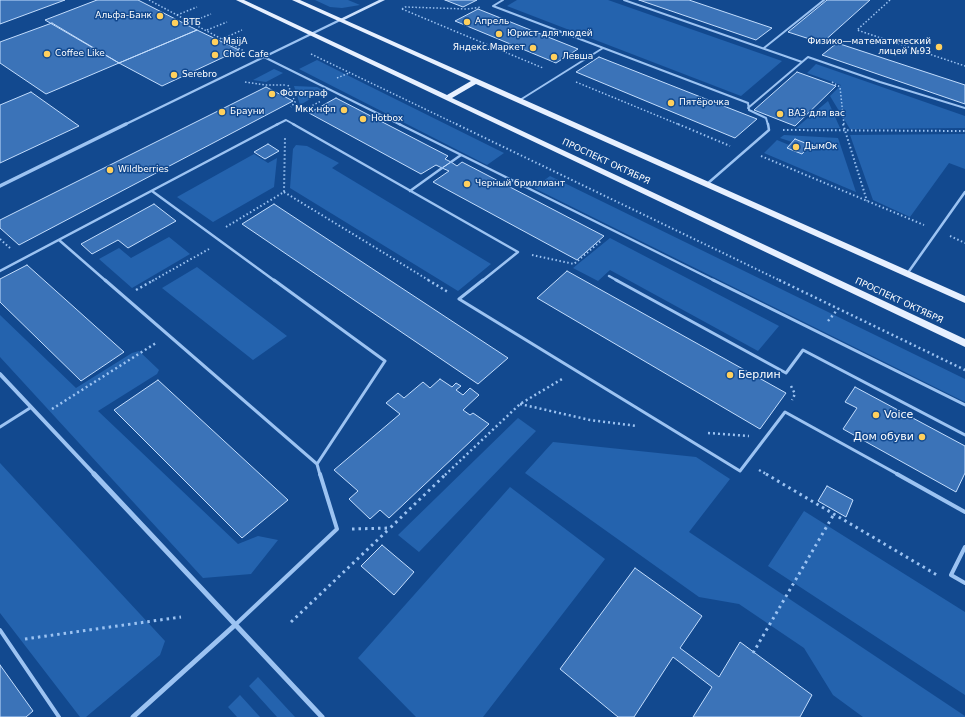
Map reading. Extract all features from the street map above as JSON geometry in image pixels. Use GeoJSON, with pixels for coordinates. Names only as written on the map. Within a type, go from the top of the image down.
{"type":"FeatureCollection","features":[{"type":"Feature","properties":{"kind":"main road","name":"ПРОСПЕКТ ОКТЯБРЯ"},"geometry":{"type":"LineString","coordinates":[[238,0],[965,343]]}},
{"type":"Feature","properties":{"kind":"main road","name":"ПРОСПЕКТ ОКТЯБРЯ"},"geometry":{"type":"LineString","coordinates":[[295,0],[965,300]]}},
{"type":"Feature","properties":{"kind":"main road"},"geometry":{"type":"LineString","coordinates":[[340,20],[383,0]]}},
{"type":"Feature","properties":{"kind":"main road"},"geometry":{"type":"LineString","coordinates":[[447,98],[476,81]]}},
{"type":"Feature","properties":{"kind":"street"},"geometry":{"type":"LineString","coordinates":[[0,186],[340,20]]}},
{"type":"Feature","properties":{"kind":"street"},"geometry":{"type":"LineString","coordinates":[[0,374],[30,408],[322,717]]}},
{"type":"Feature","properties":{"kind":"street"},"geometry":{"type":"LineString","coordinates":[[133,717],[235,625]]}},
{"type":"Feature","properties":{"kind":"lane"},"geometry":{"type":"LineString","coordinates":[[492,6],[503,0]]}},
{"type":"Feature","properties":{"kind":"lane"},"geometry":{"type":"LineString","coordinates":[[624,0],[802,62]]}},
{"type":"Feature","properties":{"kind":"lane"},"geometry":{"type":"LineString","coordinates":[[764,48],[824,0]]}},
{"type":"Feature","properties":{"kind":"lane"},"geometry":{"type":"LineString","coordinates":[[492,6],[748,103],[749,110],[766,118],[769,130],[706,184]]}},
{"type":"Feature","properties":{"kind":"lane"},"geometry":{"type":"LineString","coordinates":[[519,101],[602,48]]}},
{"type":"Feature","properties":{"kind":"lane"},"geometry":{"type":"LineString","coordinates":[[264,57],[965,405]]}},
{"type":"Feature","properties":{"kind":"lane"},"geometry":{"type":"LineString","coordinates":[[748,108],[808,57],[880,82],[965,108]]}},
{"type":"Feature","properties":{"kind":"lane"},"geometry":{"type":"LineString","coordinates":[[0,270],[286,120],[518,252],[459,299],[740,471],[785,412],[965,512]]}},
{"type":"Feature","properties":{"kind":"lane"},"geometry":{"type":"LineString","coordinates":[[451,162],[461,155]]}},
{"type":"Feature","properties":{"kind":"lane"},"geometry":{"type":"LineString","coordinates":[[410,191],[442,168]]}},
{"type":"Feature","properties":{"kind":"lane"},"geometry":{"type":"LineString","coordinates":[[152,191],[223,241],[385,361],[318,464]]}},
{"type":"Feature","properties":{"kind":"lane"},"geometry":{"type":"LineString","coordinates":[[907,274],[965,192]]}},
{"type":"Feature","properties":{"kind":"lane"},"geometry":{"type":"LineString","coordinates":[[59,240],[318,464],[337,529],[235,625]]}},
{"type":"Feature","properties":{"kind":"lane"},"geometry":{"type":"LineString","coordinates":[[609,276],[786,373],[804,350],[965,435]]}},
{"type":"Feature","properties":{"kind":"lane"},"geometry":{"type":"LineString","coordinates":[[0,426],[30,408]]}},
{"type":"Feature","properties":{"kind":"lane"},"geometry":{"type":"LineString","coordinates":[[965,547],[951,575],[965,583]]}},
{"type":"Feature","properties":{"kind":"lane"},"geometry":{"type":"LineString","coordinates":[[0,630],[9,641],[59,717]]}},
{"type":"Feature","properties":{"kind":"path"},"geometry":{"type":"LineString","coordinates":[[149,0],[247,52]]}},
{"type":"Feature","properties":{"kind":"path"},"geometry":{"type":"LineString","coordinates":[[890,0],[857,30],[965,66]]}},
{"type":"Feature","properties":{"kind":"path"},"geometry":{"type":"LineString","coordinates":[[402,9],[405,7],[467,9],[492,6]]}},
{"type":"Feature","properties":{"kind":"path"},"geometry":{"type":"LineString","coordinates":[[177,15],[197,7]]}},
{"type":"Feature","properties":{"kind":"path"},"geometry":{"type":"LineString","coordinates":[[191,22],[211,14]]}},
{"type":"Feature","properties":{"kind":"path"},"geometry":{"type":"LineString","coordinates":[[206,30],[227,22]]}},
{"type":"Feature","properties":{"kind":"path"},"geometry":{"type":"LineString","coordinates":[[222,39],[242,30]]}},
{"type":"Feature","properties":{"kind":"path"},"geometry":{"type":"LineString","coordinates":[[311,54],[965,370]]}},
{"type":"Feature","properties":{"kind":"path"},"geometry":{"type":"LineString","coordinates":[[284,192],[286,120],[289,110],[295,102],[288,85],[292,71]]}},
{"type":"Feature","properties":{"kind":"path"},"geometry":{"type":"LineString","coordinates":[[828,79],[840,87],[844,130],[867,201]]}},
{"type":"Feature","properties":{"kind":"path"},"geometry":{"type":"LineString","coordinates":[[286,120],[336,93]]}},
{"type":"Feature","properties":{"kind":"path"},"geometry":{"type":"LineString","coordinates":[[769,130],[965,131]]}},
{"type":"Feature","properties":{"kind":"path"},"geometry":{"type":"LineString","coordinates":[[745,150],[965,243]]}},
{"type":"Feature","properties":{"kind":"path"},"geometry":{"type":"LineString","coordinates":[[214,235],[284,192]]}},
{"type":"Feature","properties":{"kind":"path"},"geometry":{"type":"LineString","coordinates":[[284,192],[459,299]]}},
{"type":"Feature","properties":{"kind":"path"},"geometry":{"type":"LineString","coordinates":[[518,252],[574,264],[613,230]]}},
{"type":"Feature","properties":{"kind":"path"},"geometry":{"type":"LineString","coordinates":[[124,297],[223,241]]}},
{"type":"Feature","properties":{"kind":"path"},"geometry":{"type":"LineString","coordinates":[[39,417],[168,335]]}},
{"type":"Feature","properties":{"kind":"path"},"geometry":{"type":"LineString","coordinates":[[291,622],[520,404],[576,370]]}},
{"type":"Feature","properties":{"kind":"path"},"geometry":{"type":"LineString","coordinates":[[785,412],[795,394],[786,373]]}},
{"type":"Feature","properties":{"kind":"path"},"geometry":{"type":"LineString","coordinates":[[747,462],[936,575],[951,575]]}},
{"type":"Feature","properties":{"kind":"path"},"geometry":{"type":"LineString","coordinates":[[753,652],[834,514]]}},
{"type":"Feature","properties":{"kind":"path"},"geometry":{"type":"LineString","coordinates":[[337,529],[390,528]]}},
{"type":"Feature","properties":{"kind":"path"},"geometry":{"type":"LineString","coordinates":[[9,641],[181,617]]}},
{"type":"Feature","properties":{"kind":"shaded area"},"geometry":{"type":"Polygon","coordinates":[[[315,0],[348,0],[360,5],[342,8],[330,7],[315,0]]]}},
{"type":"Feature","properties":{"kind":"shaded area"},"geometry":{"type":"Polygon","coordinates":[[[517,0],[608,0],[782,61],[741,96],[507,6],[517,0]]]}},
{"type":"Feature","properties":{"kind":"shaded area"},"geometry":{"type":"Polygon","coordinates":[[[317,60],[504,153],[487,165],[299,69],[317,60]]]}},
{"type":"Feature","properties":{"kind":"shaded area"},"geometry":{"type":"Polygon","coordinates":[[[816,64],[965,116],[965,128],[850,129],[830,96],[841,85],[807,73],[816,64]]]}},
{"type":"Feature","properties":{"kind":"shaded area"},"geometry":{"type":"Polygon","coordinates":[[[274,69],[283,73],[266,82],[253,80],[274,69]]]}},
{"type":"Feature","properties":{"kind":"shaded area"},"geometry":{"type":"Polygon","coordinates":[[[294,86],[317,87],[324,91],[300,105],[294,86]]]}},
{"type":"Feature","properties":{"kind":"shaded area"},"geometry":{"type":"Polygon","coordinates":[[[828,101],[840,128],[796,128],[828,101]]]}},
{"type":"Feature","properties":{"kind":"shaded area"},"geometry":{"type":"Polygon","coordinates":[[[965,134],[965,169],[949,163],[910,217],[873,200],[850,135],[965,134]]]}},
{"type":"Feature","properties":{"kind":"shaded area"},"geometry":{"type":"Polygon","coordinates":[[[784,135],[838,138],[856,192],[764,153],[777,140],[789,145],[787,148],[802,154],[810,146],[780,138],[784,135]]]}},
{"type":"Feature","properties":{"kind":"shaded area"},"geometry":{"type":"Polygon","coordinates":[[[296,145],[307,146],[339,163],[332,168],[491,264],[458,291],[290,188],[293,149],[296,145]]]}},
{"type":"Feature","properties":{"kind":"shaded area"},"geometry":{"type":"Polygon","coordinates":[[[254,154],[268,163],[277,158],[274,187],[213,222],[177,197],[254,154]]]}},
{"type":"Feature","properties":{"kind":"shaded area"},"geometry":{"type":"Polygon","coordinates":[[[550,176],[965,379],[965,402],[534,188],[550,176]]]}},
{"type":"Feature","properties":{"kind":"shaded area"},"geometry":{"type":"Polygon","coordinates":[[[169,237],[190,254],[132,288],[99,259],[119,248],[131,258],[169,237]]]}},
{"type":"Feature","properties":{"kind":"shaded area"},"geometry":{"type":"Polygon","coordinates":[[[610,238],[779,326],[758,351],[610,270],[598,281],[573,268],[610,238]]]}},
{"type":"Feature","properties":{"kind":"shaded area"},"geometry":{"type":"Polygon","coordinates":[[[197,267],[287,336],[253,360],[162,288],[197,267]]]}},
{"type":"Feature","properties":{"kind":"shaded area"},"geometry":{"type":"Polygon","coordinates":[[[0,315],[76,388],[132,353],[139,351],[159,370],[157,374],[98,411],[238,544],[258,536],[278,540],[251,574],[203,578],[0,357],[0,315]]]}},
{"type":"Feature","properties":{"kind":"shaded area"},"geometry":{"type":"Polygon","coordinates":[[[518,418],[536,431],[419,552],[398,535],[518,418]]]}},
{"type":"Feature","properties":{"kind":"shaded area"},"geometry":{"type":"Polygon","coordinates":[[[553,442],[696,457],[730,479],[689,532],[965,717],[863,717],[833,695],[804,648],[739,604],[699,597],[525,473],[553,442]]]}},
{"type":"Feature","properties":{"kind":"shaded area"},"geometry":{"type":"Polygon","coordinates":[[[0,463],[165,641],[160,655],[86,717],[80,717],[0,613],[0,463]]]}},
{"type":"Feature","properties":{"kind":"shaded area"},"geometry":{"type":"Polygon","coordinates":[[[510,487],[605,559],[483,717],[416,717],[358,658],[510,487]]]}},
{"type":"Feature","properties":{"kind":"shaded area"},"geometry":{"type":"Polygon","coordinates":[[[804,511],[965,612],[965,695],[768,566],[804,511]]]}},
{"type":"Feature","properties":{"kind":"shaded area"},"geometry":{"type":"Polygon","coordinates":[[[258,677],[295,717],[277,717],[249,686],[258,677]]]}},
{"type":"Feature","properties":{"kind":"shaded area"},"geometry":{"type":"Polygon","coordinates":[[[240,695],[260,717],[237,717],[228,707],[240,695]]]}},
{"type":"Feature","properties":{"kind":"building"},"geometry":{"type":"Polygon","coordinates":[[[0,0],[65,0],[0,24],[0,0]]]}},
{"type":"Feature","properties":{"kind":"building"},"geometry":{"type":"Polygon","coordinates":[[[97,0],[138,0],[197,30],[119,63],[45,20],[97,0]]]}},
{"type":"Feature","properties":{"kind":"building"},"geometry":{"type":"Polygon","coordinates":[[[445,0],[477,0],[463,7],[445,0]]]}},
{"type":"Feature","properties":{"kind":"building"},"geometry":{"type":"Polygon","coordinates":[[[639,0],[689,0],[772,28],[756,40],[639,0]]]}},
{"type":"Feature","properties":{"kind":"building"},"geometry":{"type":"Polygon","coordinates":[[[827,0],[870,0],[822,43],[788,32],[827,0]]]}},
{"type":"Feature","properties":{"kind":"building"},"geometry":{"type":"Polygon","coordinates":[[[478,9],[578,49],[556,63],[455,21],[478,9]]]}},
{"type":"Feature","properties":{"kind":"building"},"geometry":{"type":"Polygon","coordinates":[[[52,23],[119,63],[46,94],[0,63],[0,42],[52,23]]]}},
{"type":"Feature","properties":{"kind":"building"},"geometry":{"type":"Polygon","coordinates":[[[197,30],[239,50],[162,86],[119,63],[197,30]]]}},
{"type":"Feature","properties":{"kind":"building"},"geometry":{"type":"Polygon","coordinates":[[[837,43],[965,85],[965,104],[822,55],[837,43]]]}},
{"type":"Feature","properties":{"kind":"building"},"geometry":{"type":"Polygon","coordinates":[[[599,57],[757,119],[735,138],[576,72],[599,57]]]}},
{"type":"Feature","properties":{"kind":"building"},"geometry":{"type":"Polygon","coordinates":[[[797,72],[836,86],[795,126],[754,110],[797,72]]]}},
{"type":"Feature","properties":{"kind":"building"},"geometry":{"type":"Polygon","coordinates":[[[266,87],[293,101],[19,245],[0,228],[0,220],[266,87]]]}},
{"type":"Feature","properties":{"kind":"building"},"geometry":{"type":"Polygon","coordinates":[[[31,92],[79,126],[0,163],[0,105],[31,92]]]}},
{"type":"Feature","properties":{"kind":"building"},"geometry":{"type":"Polygon","coordinates":[[[336,98],[448,156],[445,159],[451,162],[442,168],[436,165],[421,174],[309,113],[336,98]]]}},
{"type":"Feature","properties":{"kind":"building"},"geometry":{"type":"Polygon","coordinates":[[[795,139],[810,145],[802,154],[787,148],[795,139]]]}},
{"type":"Feature","properties":{"kind":"building"},"geometry":{"type":"Polygon","coordinates":[[[268,144],[279,151],[265,159],[254,152],[268,144]]]}},
{"type":"Feature","properties":{"kind":"building"},"geometry":{"type":"Polygon","coordinates":[[[451,162],[457,166],[462,162],[604,236],[577,260],[433,182],[449,171],[442,168],[451,162]]]}},
{"type":"Feature","properties":{"kind":"building"},"geometry":{"type":"Polygon","coordinates":[[[154,204],[176,221],[128,248],[118,240],[92,254],[81,244],[154,204]]]}},
{"type":"Feature","properties":{"kind":"building"},"geometry":{"type":"Polygon","coordinates":[[[274,204],[508,358],[478,384],[242,224],[274,204]]]}},
{"type":"Feature","properties":{"kind":"building"},"geometry":{"type":"Polygon","coordinates":[[[27,265],[124,352],[81,381],[0,302],[0,279],[27,265]]]}},
{"type":"Feature","properties":{"kind":"building"},"geometry":{"type":"Polygon","coordinates":[[[567,271],[786,393],[760,429],[537,298],[567,271]]]}},
{"type":"Feature","properties":{"kind":"building"},"geometry":{"type":"Polygon","coordinates":[[[440,379],[452,387],[456,383],[461,386],[456,390],[463,395],[470,388],[479,395],[463,410],[470,415],[473,413],[489,424],[389,518],[380,510],[370,519],[349,499],[358,491],[334,470],[400,414],[386,403],[398,393],[404,398],[423,382],[430,388],[440,379]]]}},
{"type":"Feature","properties":{"kind":"building"},"geometry":{"type":"Polygon","coordinates":[[[158,380],[288,500],[242,538],[114,410],[158,380]]]}},
{"type":"Feature","properties":{"kind":"building"},"geometry":{"type":"Polygon","coordinates":[[[855,387],[965,446],[965,473],[956,492],[843,429],[857,408],[845,402],[855,387]]]}},
{"type":"Feature","properties":{"kind":"building"},"geometry":{"type":"Polygon","coordinates":[[[827,486],[853,500],[846,517],[818,501],[827,486]]]}},
{"type":"Feature","properties":{"kind":"building"},"geometry":{"type":"Polygon","coordinates":[[[382,545],[414,572],[394,595],[361,566],[382,545]]]}},
{"type":"Feature","properties":{"kind":"building"},"geometry":{"type":"Polygon","coordinates":[[[635,568],[702,616],[680,648],[719,677],[740,642],[812,695],[800,717],[693,717],[712,687],[673,657],[634,717],[618,717],[560,669],[635,568]]]}},
{"type":"Feature","properties":{"kind":"building"},"geometry":{"type":"Polygon","coordinates":[[[0,665],[33,711],[26,717],[0,717],[0,665]]]}},
{"type":"Feature","properties":{"kind":"place","name":"Альфа-Банк"},"geometry":{"type":"Point","coordinates":[160,16]}},
{"type":"Feature","properties":{"kind":"place","name":"Апрель"},"geometry":{"type":"Point","coordinates":[467,22]}},
{"type":"Feature","properties":{"kind":"place","name":"ВТБ"},"geometry":{"type":"Point","coordinates":[175,23]}},
{"type":"Feature","properties":{"kind":"place","name":"Юрист для людей"},"geometry":{"type":"Point","coordinates":[499,34]}},
{"type":"Feature","properties":{"kind":"place","name":"MaijA"},"geometry":{"type":"Point","coordinates":[215,42]}},
{"type":"Feature","properties":{"kind":"place","name":"Физико—математический лицей №93"},"geometry":{"type":"Point","coordinates":[939,47]}},
{"type":"Feature","properties":{"kind":"place","name":"Яндекс.Маркет"},"geometry":{"type":"Point","coordinates":[533,48]}},
{"type":"Feature","properties":{"kind":"place","name":"Coffee Like"},"geometry":{"type":"Point","coordinates":[47,54]}},
{"type":"Feature","properties":{"kind":"place","name":"Choc Cafe"},"geometry":{"type":"Point","coordinates":[215,55]}},
{"type":"Feature","properties":{"kind":"place","name":"Левша"},"geometry":{"type":"Point","coordinates":[554,57]}},
{"type":"Feature","properties":{"kind":"place","name":"Serebro"},"geometry":{"type":"Point","coordinates":[174,75]}},
{"type":"Feature","properties":{"kind":"place","name":"Фотограф"},"geometry":{"type":"Point","coordinates":[272,94]}},
{"type":"Feature","properties":{"kind":"place","name":"Пятёрочка"},"geometry":{"type":"Point","coordinates":[671,103]}},
{"type":"Feature","properties":{"kind":"place","name":"Мкк нфп"},"geometry":{"type":"Point","coordinates":[344,110]}},
{"type":"Feature","properties":{"kind":"place","name":"Брауни"},"geometry":{"type":"Point","coordinates":[222,112]}},
{"type":"Feature","properties":{"kind":"place","name":"ВАЗ для вас"},"geometry":{"type":"Point","coordinates":[780,114]}},
{"type":"Feature","properties":{"kind":"place","name":"Hotbox"},"geometry":{"type":"Point","coordinates":[363,119]}},
{"type":"Feature","properties":{"kind":"place","name":"ДымОк"},"geometry":{"type":"Point","coordinates":[796,147]}},
{"type":"Feature","properties":{"kind":"place","name":"Wildberries"},"geometry":{"type":"Point","coordinates":[110,170]}},
{"type":"Feature","properties":{"kind":"place","name":"Черный бриллиант"},"geometry":{"type":"Point","coordinates":[467,184]}},
{"type":"Feature","properties":{"kind":"place","name":"Берлин"},"geometry":{"type":"Point","coordinates":[730,375]}},
{"type":"Feature","properties":{"kind":"place","name":"Voice"},"geometry":{"type":"Point","coordinates":[876,415]}},
{"type":"Feature","properties":{"kind":"place","name":"Дом обуви"},"geometry":{"type":"Point","coordinates":[922,437]}}]}
